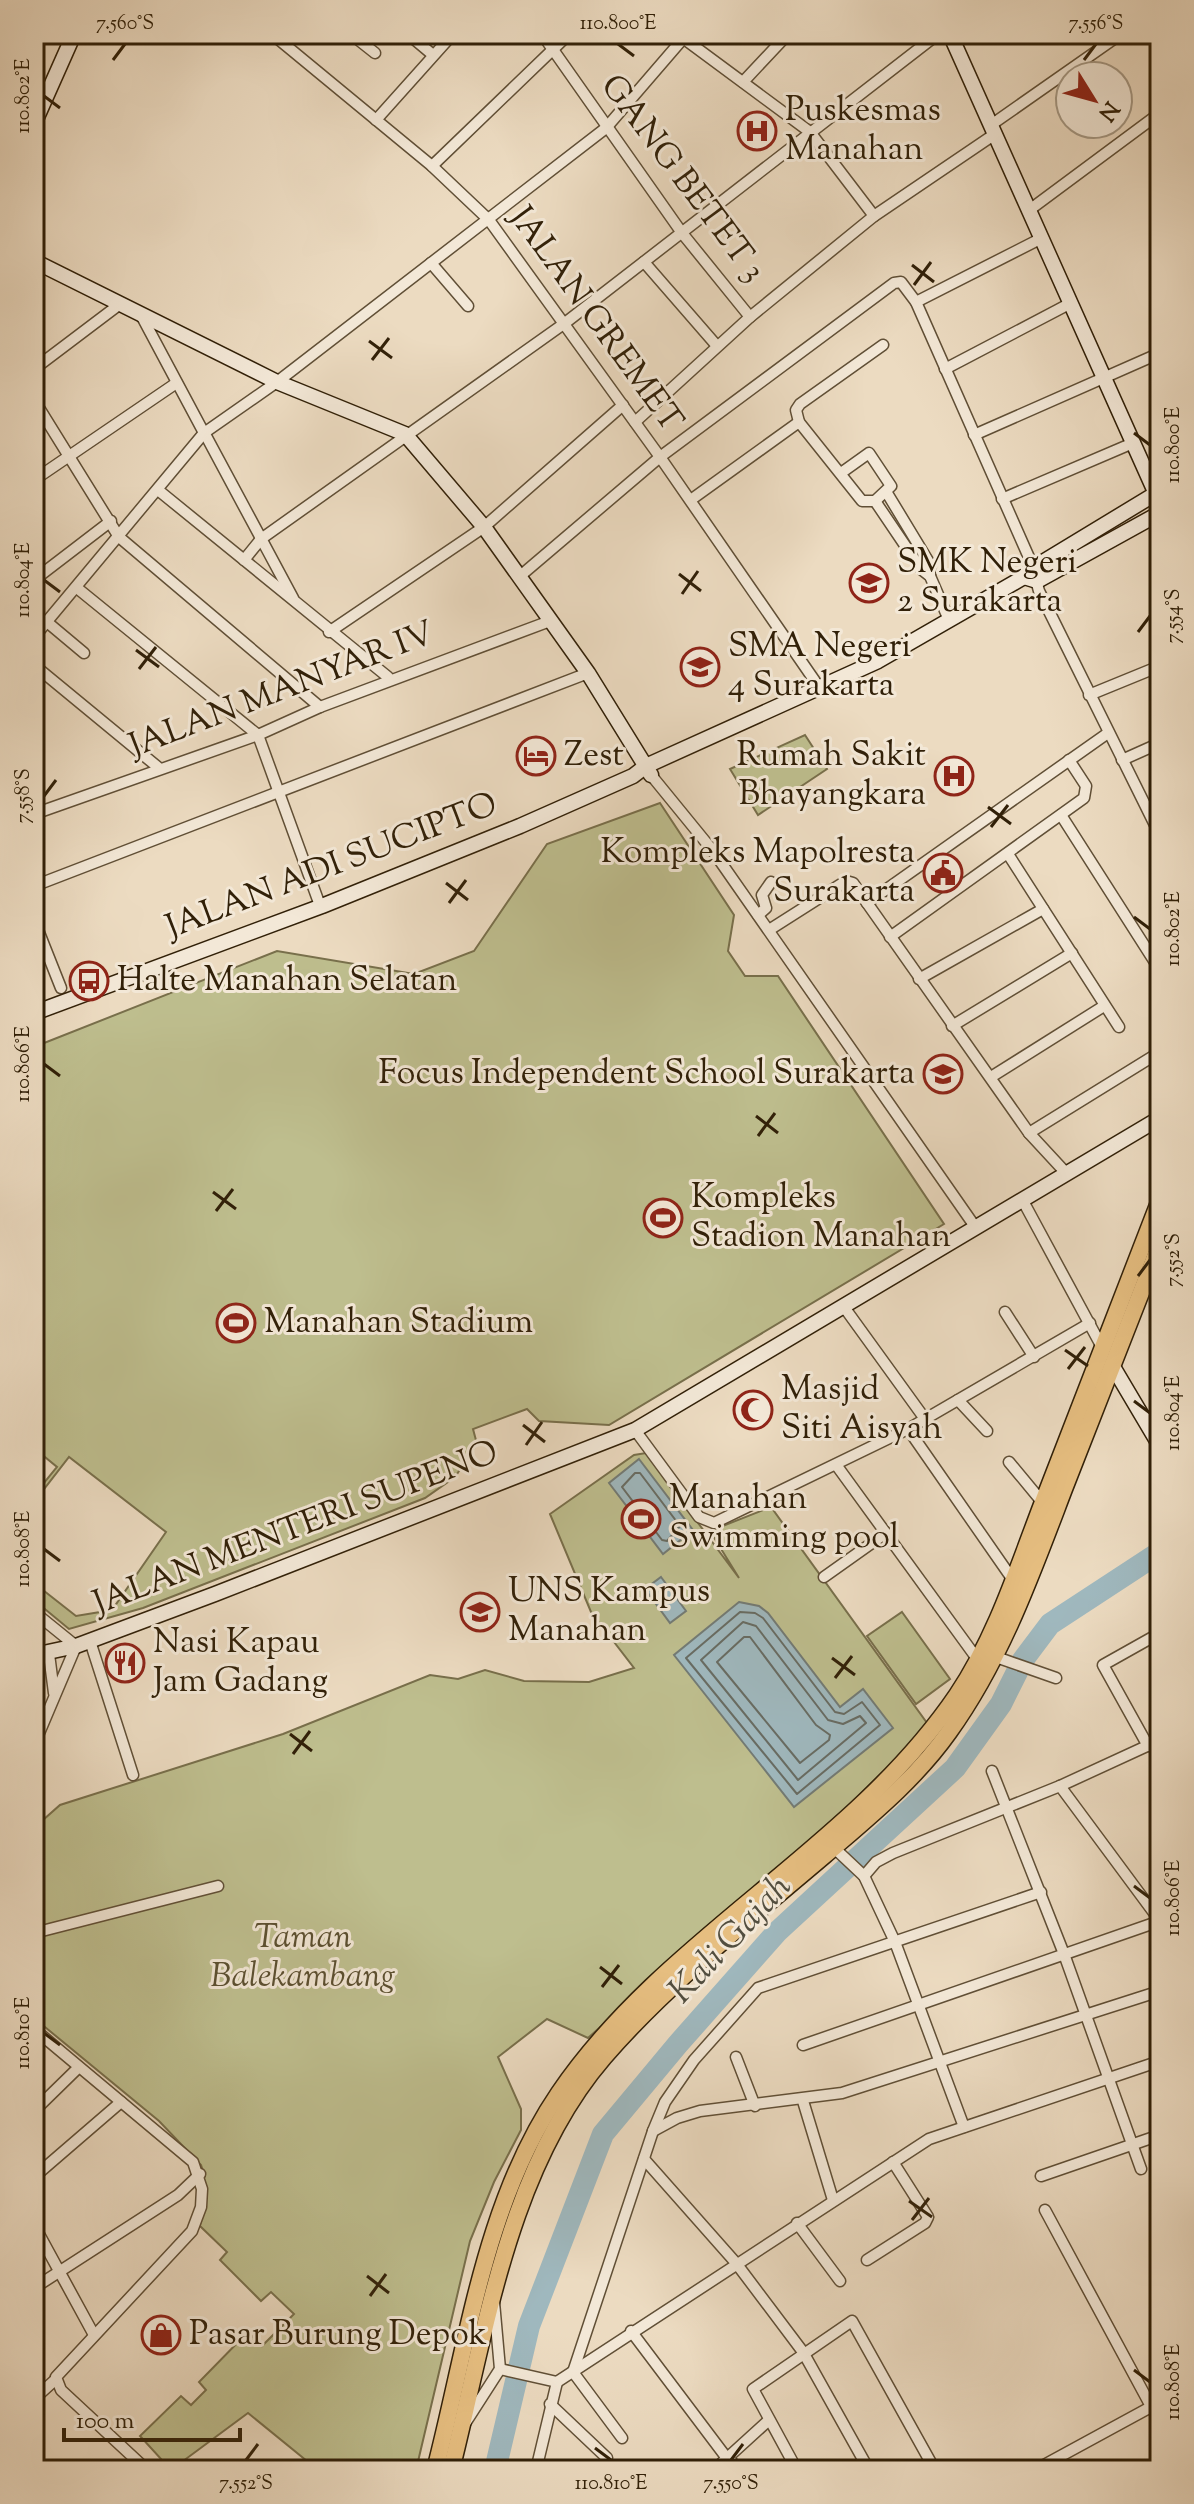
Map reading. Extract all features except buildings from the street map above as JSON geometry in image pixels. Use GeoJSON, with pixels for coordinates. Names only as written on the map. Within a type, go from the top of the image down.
{"type":"FeatureCollection","features":[{"type":"Feature","properties":{"kind":"main road"},"geometry":{"type":"LineString","coordinates":[[34,124],[74,34]]}},
{"type":"Feature","properties":{"kind":"main road"},"geometry":{"type":"LineString","coordinates":[[954,36],[1069,304],[1158,492]]}},
{"type":"Feature","properties":{"kind":"main road"},"geometry":{"type":"LineString","coordinates":[[34,261],[277,382],[405,434],[484,527],[588,673],[648,770]]}},
{"type":"Feature","properties":{"kind":"main road","name":"JALAN ADI SUCIPTO"},"geometry":{"type":"LineString","coordinates":[[1031,575],[1158,492]]}},
{"type":"Feature","properties":{"kind":"main road","name":"JALAN ADI SUCIPTO"},"geometry":{"type":"LineString","coordinates":[[34,1013],[322,906],[648,770],[878,661],[1031,575],[1160,513]]}},
{"type":"Feature","properties":{"kind":"main road","name":"JALAN ADI SUCIPTO"},"geometry":{"type":"LineString","coordinates":[[34,1006],[318,900],[523,817],[630,769],[648,770]]}},
{"type":"Feature","properties":{"kind":"main road","name":"JALAN MENTERI SUPENO"},"geometry":{"type":"LineString","coordinates":[[42,1654],[83,1643],[476,1494],[554,1459],[635,1430],[1160,1118]]}},
{"type":"Feature","properties":{"kind":"main road"},"geometry":{"type":"LineString","coordinates":[[451,2470],[454,2435],[483,2266],[523,2155],[556,2096],[588,2053],[634,2004],[833,1846],[925,1739],[978,1660],[1013,1580],[1160,1200]]}},
{"type":"Feature","properties":{"kind":"main road"},"geometry":{"type":"LineString","coordinates":[[435,2470],[454,2435],[527,2190],[568,2106],[604,2057],[724,1941],[907,1783],[947,1736],[1000,1658],[1160,1244]]}},
{"type":"Feature","properties":{"kind":"main road"},"geometry":{"type":"LineString","coordinates":[[1112,1365],[1160,1446]]}},
{"type":"Feature","properties":{"kind":"street","name":"JALAN GREMET"},"geometry":{"type":"LineString","coordinates":[[272,34],[432,166],[489,220],[660,457],[819,687]]}},
{"type":"Feature","properties":{"kind":"street"},"geometry":{"type":"LineString","coordinates":[[351,34],[375,53]]}},
{"type":"Feature","properties":{"kind":"street"},"geometry":{"type":"LineString","coordinates":[[408,34],[433,55]]}},
{"type":"Feature","properties":{"kind":"street"},"geometry":{"type":"LineString","coordinates":[[376,120],[453,34]]}},
{"type":"Feature","properties":{"kind":"street","name":"GANG BETET 3"},"geometry":{"type":"LineString","coordinates":[[542,34],[682,233],[750,317]]}},
{"type":"Feature","properties":{"kind":"street"},"geometry":{"type":"LineString","coordinates":[[432,166],[569,34]]}},
{"type":"Feature","properties":{"kind":"street"},"geometry":{"type":"LineString","coordinates":[[743,82],[788,34]]}},
{"type":"Feature","properties":{"kind":"street"},"geometry":{"type":"LineString","coordinates":[[244,560],[261,539],[565,323],[938,34]]}},
{"type":"Feature","properties":{"kind":"street"},"geometry":{"type":"LineString","coordinates":[[635,422],[750,317],[874,216],[1121,34]]}},
{"type":"Feature","properties":{"kind":"street"},"geometry":{"type":"LineString","coordinates":[[34,637],[205,434],[606,128],[685,36],[810,132],[874,216]]}},
{"type":"Feature","properties":{"kind":"street"},"geometry":{"type":"LineString","coordinates":[[1028,211],[1160,113]]}},
{"type":"Feature","properties":{"kind":"street"},"geometry":{"type":"LineString","coordinates":[[916,302],[1040,239]]}},
{"type":"Feature","properties":{"kind":"street"},"geometry":{"type":"LineString","coordinates":[[644,262],[717,346]]}},
{"type":"Feature","properties":{"kind":"street"},"geometry":{"type":"LineString","coordinates":[[431,263],[468,306]]}},
{"type":"Feature","properties":{"kind":"street"},"geometry":{"type":"LineString","coordinates":[[519,577],[660,457],[894,283],[904,284],[916,302],[1002,499],[1031,575],[1108,733],[1156,819],[1160,835]]}},
{"type":"Feature","properties":{"kind":"street"},"geometry":{"type":"LineString","coordinates":[[34,369],[120,304]]}},
{"type":"Feature","properties":{"kind":"street"},"geometry":{"type":"LineString","coordinates":[[945,369],[1069,304]]}},
{"type":"Feature","properties":{"kind":"street"},"geometry":{"type":"LineString","coordinates":[[141,315],[175,384],[297,606]]}},
{"type":"Feature","properties":{"kind":"street"},"geometry":{"type":"LineString","coordinates":[[841,473],[871,453],[890,481],[887,493],[875,501],[861,500],[799,422],[796,410],[800,404],[883,345]]}},
{"type":"Feature","properties":{"kind":"street"},"geometry":{"type":"LineString","coordinates":[[974,435],[1102,375],[1160,353]]}},
{"type":"Feature","properties":{"kind":"street"},"geometry":{"type":"LineString","coordinates":[[34,480],[175,384]]}},
{"type":"Feature","properties":{"kind":"street"},"geometry":{"type":"LineString","coordinates":[[34,400],[119,537],[320,707]]}},
{"type":"Feature","properties":{"kind":"street"},"geometry":{"type":"LineString","coordinates":[[329,632],[484,527],[623,405]]}},
{"type":"Feature","properties":{"kind":"street"},"geometry":{"type":"LineString","coordinates":[[692,499],[799,422]]}},
{"type":"Feature","properties":{"kind":"street"},"geometry":{"type":"LineString","coordinates":[[1002,499],[1133,443]]}},
{"type":"Feature","properties":{"kind":"street"},"geometry":{"type":"LineString","coordinates":[[158,490],[388,677]]}},
{"type":"Feature","properties":{"kind":"street"},"geometry":{"type":"LineString","coordinates":[[887,493],[930,564],[930,576],[949,620]]}},
{"type":"Feature","properties":{"kind":"street"},"geometry":{"type":"LineString","coordinates":[[875,501],[921,569],[930,576]]}},
{"type":"Feature","properties":{"kind":"street"},"geometry":{"type":"LineString","coordinates":[[34,580],[111,521]]}},
{"type":"Feature","properties":{"kind":"street"},"geometry":{"type":"LineString","coordinates":[[77,588],[258,735],[318,900]]}},
{"type":"Feature","properties":{"kind":"street","name":"JALAN MANYAR IV"},"geometry":{"type":"LineString","coordinates":[[34,814],[258,735],[320,707],[550,621]]}},
{"type":"Feature","properties":{"kind":"street"},"geometry":{"type":"LineString","coordinates":[[47,622],[84,653]]}},
{"type":"Feature","properties":{"kind":"street"},"geometry":{"type":"LineString","coordinates":[[34,665],[159,768]]}},
{"type":"Feature","properties":{"kind":"street"},"geometry":{"type":"LineString","coordinates":[[1089,695],[1160,666]]}},
{"type":"Feature","properties":{"kind":"street"},"geometry":{"type":"LineString","coordinates":[[34,886],[588,673]]}},
{"type":"Feature","properties":{"kind":"street"},"geometry":{"type":"LineString","coordinates":[[867,903],[1108,733]]}},
{"type":"Feature","properties":{"kind":"street"},"geometry":{"type":"LineString","coordinates":[[1122,760],[1160,743]]}},
{"type":"Feature","properties":{"kind":"street"},"geometry":{"type":"LineString","coordinates":[[890,937],[1061,815],[1087,792],[1069,760]]}},
{"type":"Feature","properties":{"kind":"street"},"geometry":{"type":"LineString","coordinates":[[648,770],[713,851],[976,1228]]}},
{"type":"Feature","properties":{"kind":"street"},"geometry":{"type":"LineString","coordinates":[[1061,815],[1160,970]]}},
{"type":"Feature","properties":{"kind":"street"},"geometry":{"type":"LineString","coordinates":[[1008,854],[1119,1027]]}},
{"type":"Feature","properties":{"kind":"street"},"geometry":{"type":"LineString","coordinates":[[769,930],[846,881],[853,883],[1029,1133],[1066,1173]]}},
{"type":"Feature","properties":{"kind":"street"},"geometry":{"type":"LineString","coordinates":[[758,915],[766,908],[762,895],[771,882]]}},
{"type":"Feature","properties":{"kind":"street"},"geometry":{"type":"LineString","coordinates":[[919,979],[1043,909]]}},
{"type":"Feature","properties":{"kind":"street"},"geometry":{"type":"LineString","coordinates":[[34,920],[61,988]]}},
{"type":"Feature","properties":{"kind":"street"},"geometry":{"type":"LineString","coordinates":[[952,1026],[1072,953]]}},
{"type":"Feature","properties":{"kind":"street"},"geometry":{"type":"LineString","coordinates":[[991,1077],[1104,1006]]}},
{"type":"Feature","properties":{"kind":"street"},"geometry":{"type":"LineString","coordinates":[[1029,1133],[1160,1052]]}},
{"type":"Feature","properties":{"kind":"street"},"geometry":{"type":"LineString","coordinates":[[1023,1201],[1103,1349]]}},
{"type":"Feature","properties":{"kind":"street"},"geometry":{"type":"LineString","coordinates":[[844,1307],[925,1419]]}},
{"type":"Feature","properties":{"kind":"street"},"geometry":{"type":"LineString","coordinates":[[1005,1312],[1034,1357]]}},
{"type":"Feature","properties":{"kind":"street"},"geometry":{"type":"LineString","coordinates":[[635,1430],[699,1517],[708,1522],[719,1521],[908,1429],[1090,1323]]}},
{"type":"Feature","properties":{"kind":"street"},"geometry":{"type":"LineString","coordinates":[[958,1400],[987,1431]]}},
{"type":"Feature","properties":{"kind":"street"},"geometry":{"type":"LineString","coordinates":[[908,1429],[1013,1580]]}},
{"type":"Feature","properties":{"kind":"street"},"geometry":{"type":"LineString","coordinates":[[1009,1462],[1043,1503]]}},
{"type":"Feature","properties":{"kind":"street"},"geometry":{"type":"LineString","coordinates":[[837,1466],[978,1660]]}},
{"type":"Feature","properties":{"kind":"street"},"geometry":{"type":"LineString","coordinates":[[824,1577],[886,1533]]}},
{"type":"Feature","properties":{"kind":"street"},"geometry":{"type":"LineString","coordinates":[[34,1612],[83,1643],[133,1775]]}},
{"type":"Feature","properties":{"kind":"street"},"geometry":{"type":"LineString","coordinates":[[1148,1746],[1103,1665],[1160,1633]]}},
{"type":"Feature","properties":{"kind":"street"},"geometry":{"type":"LineString","coordinates":[[34,1745],[54,1695],[83,1643]]}},
{"type":"Feature","properties":{"kind":"street"},"geometry":{"type":"LineString","coordinates":[[42,1654],[54,1695]]}},
{"type":"Feature","properties":{"kind":"street"},"geometry":{"type":"LineString","coordinates":[[1000,1658],[1056,1678]]}},
{"type":"Feature","properties":{"kind":"street"},"geometry":{"type":"LineString","coordinates":[[862,1875],[876,1862],[893,1853],[1060,1786],[1160,1740]]}},
{"type":"Feature","properties":{"kind":"street"},"geometry":{"type":"LineString","coordinates":[[992,1771],[1041,1892],[1141,2169]]}},
{"type":"Feature","properties":{"kind":"street"},"geometry":{"type":"LineString","coordinates":[[803,2045],[1160,1921],[1060,1786]]}},
{"type":"Feature","properties":{"kind":"street"},"geometry":{"type":"LineString","coordinates":[[833,1846],[862,1875],[895,1942],[964,2127]]}},
{"type":"Feature","properties":{"kind":"street"},"geometry":{"type":"LineString","coordinates":[[34,1933],[218,1886]]}},
{"type":"Feature","properties":{"kind":"street"},"geometry":{"type":"LineString","coordinates":[[573,2372],[665,2102],[694,2060],[758,1988],[1041,1892]]}},
{"type":"Feature","properties":{"kind":"street"},"geometry":{"type":"LineString","coordinates":[[653,2131],[685,2115],[803,2101],[842,2093],[1160,1991]]}},
{"type":"Feature","properties":{"kind":"street"},"geometry":{"type":"LineString","coordinates":[[34,2029],[179,2148],[200,2174],[201,2207],[192,2231],[148,2282],[34,2399]]}},
{"type":"Feature","properties":{"kind":"street"},"geometry":{"type":"LineString","coordinates":[[736,2057],[755,2106]]}},
{"type":"Feature","properties":{"kind":"street"},"geometry":{"type":"LineString","coordinates":[[504,2370],[552,2381],[573,2372],[631,2331],[929,2139],[1160,2061]]}},
{"type":"Feature","properties":{"kind":"street"},"geometry":{"type":"LineString","coordinates":[[34,2111],[78,2068]]}},
{"type":"Feature","properties":{"kind":"street"},"geometry":{"type":"LineString","coordinates":[[803,2101],[833,2200]]}},
{"type":"Feature","properties":{"kind":"street"},"geometry":{"type":"LineString","coordinates":[[34,2177],[121,2102]]}},
{"type":"Feature","properties":{"kind":"street"},"geometry":{"type":"LineString","coordinates":[[1041,2176],[1160,2135]]}},
{"type":"Feature","properties":{"kind":"street"},"geometry":{"type":"LineString","coordinates":[[867,2260],[925,2223],[928,2217],[900,2157]]}},
{"type":"Feature","properties":{"kind":"street"},"geometry":{"type":"LineString","coordinates":[[644,2159],[736,2263],[803,2352],[869,2470]]}},
{"type":"Feature","properties":{"kind":"street"},"geometry":{"type":"LineString","coordinates":[[34,2288],[178,2195],[200,2174]]}},
{"type":"Feature","properties":{"kind":"street"},"geometry":{"type":"LineString","coordinates":[[1045,2210],[1156,2405],[1160,2423]]}},
{"type":"Feature","properties":{"kind":"street"},"geometry":{"type":"LineString","coordinates":[[797,2223],[840,2281]]}},
{"type":"Feature","properties":{"kind":"street"},"geometry":{"type":"LineString","coordinates":[[34,2225],[94,2335]]}},
{"type":"Feature","properties":{"kind":"street"},"geometry":{"type":"LineString","coordinates":[[454,2435],[504,2370],[494,2302]]}},
{"type":"Feature","properties":{"kind":"street"},"geometry":{"type":"LineString","coordinates":[[797,2470],[754,2393],[754,2386],[846,2322],[855,2323],[935,2470]]}},
{"type":"Feature","properties":{"kind":"street"},"geometry":{"type":"LineString","coordinates":[[631,2331],[731,2463]]}},
{"type":"Feature","properties":{"kind":"street"},"geometry":{"type":"LineString","coordinates":[[573,2372],[622,2438]]}},
{"type":"Feature","properties":{"kind":"street"},"geometry":{"type":"LineString","coordinates":[[55,2380],[61,2390],[147,2470]]}},
{"type":"Feature","properties":{"kind":"street"},"geometry":{"type":"LineString","coordinates":[[536,2470],[552,2381]]}},
{"type":"Feature","properties":{"kind":"street"},"geometry":{"type":"LineString","coordinates":[[550,2404],[607,2458]]}},
{"type":"Feature","properties":{"kind":"street"},"geometry":{"type":"LineString","coordinates":[[1035,2470],[1156,2405]]}},
{"type":"Feature","properties":{"kind":"street"},"geometry":{"type":"LineString","coordinates":[[714,2470],[731,2463],[769,2420]]}},
{"type":"Feature","properties":{"kind":"green space"},"geometry":{"type":"Polygon","coordinates":[[[805,735],[827,769],[758,815],[730,769],[805,735]]]}},
{"type":"Feature","properties":{"kind":"green space","name":"Kompleks Stadion Manahan"},"geometry":{"type":"Polygon","coordinates":[[[660,803],[734,915],[728,951],[745,976],[778,976],[944,1224],[609,1425],[539,1421],[527,1409],[473,1429],[477,1444],[455,1477],[425,1498],[143,1608],[69,1629],[34,1600],[34,1583],[76,1616],[112,1610],[166,1532],[69,1457],[34,1502],[34,1495],[57,1467],[34,1448],[34,1047],[277,951],[414,974],[474,951],[547,844],[660,803]]]}},
{"type":"Feature","properties":{"kind":"green space","name":"Taman Balekambang"},"geometry":{"type":"Polygon","coordinates":[[[646,1453],[739,1578],[710,1531],[771,1507],[927,1723],[915,1740],[848,1806],[588,2038],[547,2019],[498,2057],[521,2109],[521,2130],[494,2182],[470,2241],[416,2470],[318,2470],[248,2413],[171,2470],[140,2436],[181,2396],[191,2405],[206,2390],[199,2382],[248,2332],[262,2346],[294,2314],[271,2292],[261,2301],[220,2260],[227,2252],[200,2226],[204,2174],[201,2165],[159,2121],[34,2018],[34,1828],[60,1805],[283,1734],[430,1675],[458,1679],[485,1670],[524,1681],[589,1682],[634,1668],[591,1612],[550,1514],[634,1455],[646,1453]]]}},
{"type":"Feature","properties":{"kind":"green space"},"geometry":{"type":"Polygon","coordinates":[[[902,1612],[950,1679],[916,1704],[867,1636],[902,1612]]]}},
{"type":"Feature","properties":{"kind":"water"},"geometry":{"type":"Polygon","coordinates":[[[639,1459],[693,1530],[663,1554],[609,1483],[639,1459]]]}},
{"type":"Feature","properties":{"kind":"water"},"geometry":{"type":"Polygon","coordinates":[[[661,1577],[686,1611],[670,1623],[645,1589],[661,1577]]]}},
{"type":"Feature","properties":{"kind":"water"},"geometry":{"type":"Polygon","coordinates":[[[739,1602],[759,1606],[768,1613],[840,1707],[863,1689],[893,1728],[794,1807],[674,1655],[739,1602]]]}},
{"type":"Feature","properties":{"kind":"waterway","name":"Kali Gajah"},"geometry":{"type":"LineString","coordinates":[[495,2470],[529,2326],[603,2134],[777,1932],[955,1768],[1001,1704],[1023,1660],[1050,1624],[1160,1552]]}},
{"type":"Feature","properties":{"kind":"railway"},"geometry":{"type":"LineString","coordinates":[[34,57],[45,34]]}},
{"type":"Feature","properties":{"kind":"place","name":"Puskesmas Manahan"},"geometry":{"type":"Point","coordinates":[757,131]}},
{"type":"Feature","properties":{"kind":"place","name":"SMK Negeri 2 Surakarta"},"geometry":{"type":"Point","coordinates":[869,583]}},
{"type":"Feature","properties":{"kind":"place","name":"SMA Negeri 4 Surakarta"},"geometry":{"type":"Point","coordinates":[700,667]}},
{"type":"Feature","properties":{"kind":"place","name":"Zest"},"geometry":{"type":"Point","coordinates":[536,756]}},
{"type":"Feature","properties":{"kind":"place","name":"Rumah Sakit Bhayangkara"},"geometry":{"type":"Point","coordinates":[954,776]}},
{"type":"Feature","properties":{"kind":"place","name":"Kompleks Mapolresta Surakarta"},"geometry":{"type":"Point","coordinates":[943,873]}},
{"type":"Feature","properties":{"kind":"place","name":"Halte Manahan Selatan"},"geometry":{"type":"Point","coordinates":[89,981]}},
{"type":"Feature","properties":{"kind":"place","name":"Focus Independent School Surakarta"},"geometry":{"type":"Point","coordinates":[943,1074]}},
{"type":"Feature","properties":{"kind":"place","name":"Kompleks Stadion Manahan"},"geometry":{"type":"Point","coordinates":[663,1218]}},
{"type":"Feature","properties":{"kind":"place","name":"Manahan Stadium"},"geometry":{"type":"Point","coordinates":[236,1323]}},
{"type":"Feature","properties":{"kind":"place","name":"Masjid Siti Aisyah"},"geometry":{"type":"Point","coordinates":[753,1410]}},
{"type":"Feature","properties":{"kind":"place","name":"Manahan Swimming pool"},"geometry":{"type":"Point","coordinates":[641,1519]}},
{"type":"Feature","properties":{"kind":"place","name":"UNS Kampus Manahan"},"geometry":{"type":"Point","coordinates":[480,1612]}},
{"type":"Feature","properties":{"kind":"place","name":"Nasi Kapau Jam Gadang"},"geometry":{"type":"Point","coordinates":[125,1663]}},
{"type":"Feature","properties":{"kind":"place","name":"Pasar Burung Depok"},"geometry":{"type":"Point","coordinates":[161,2335]}}]}
